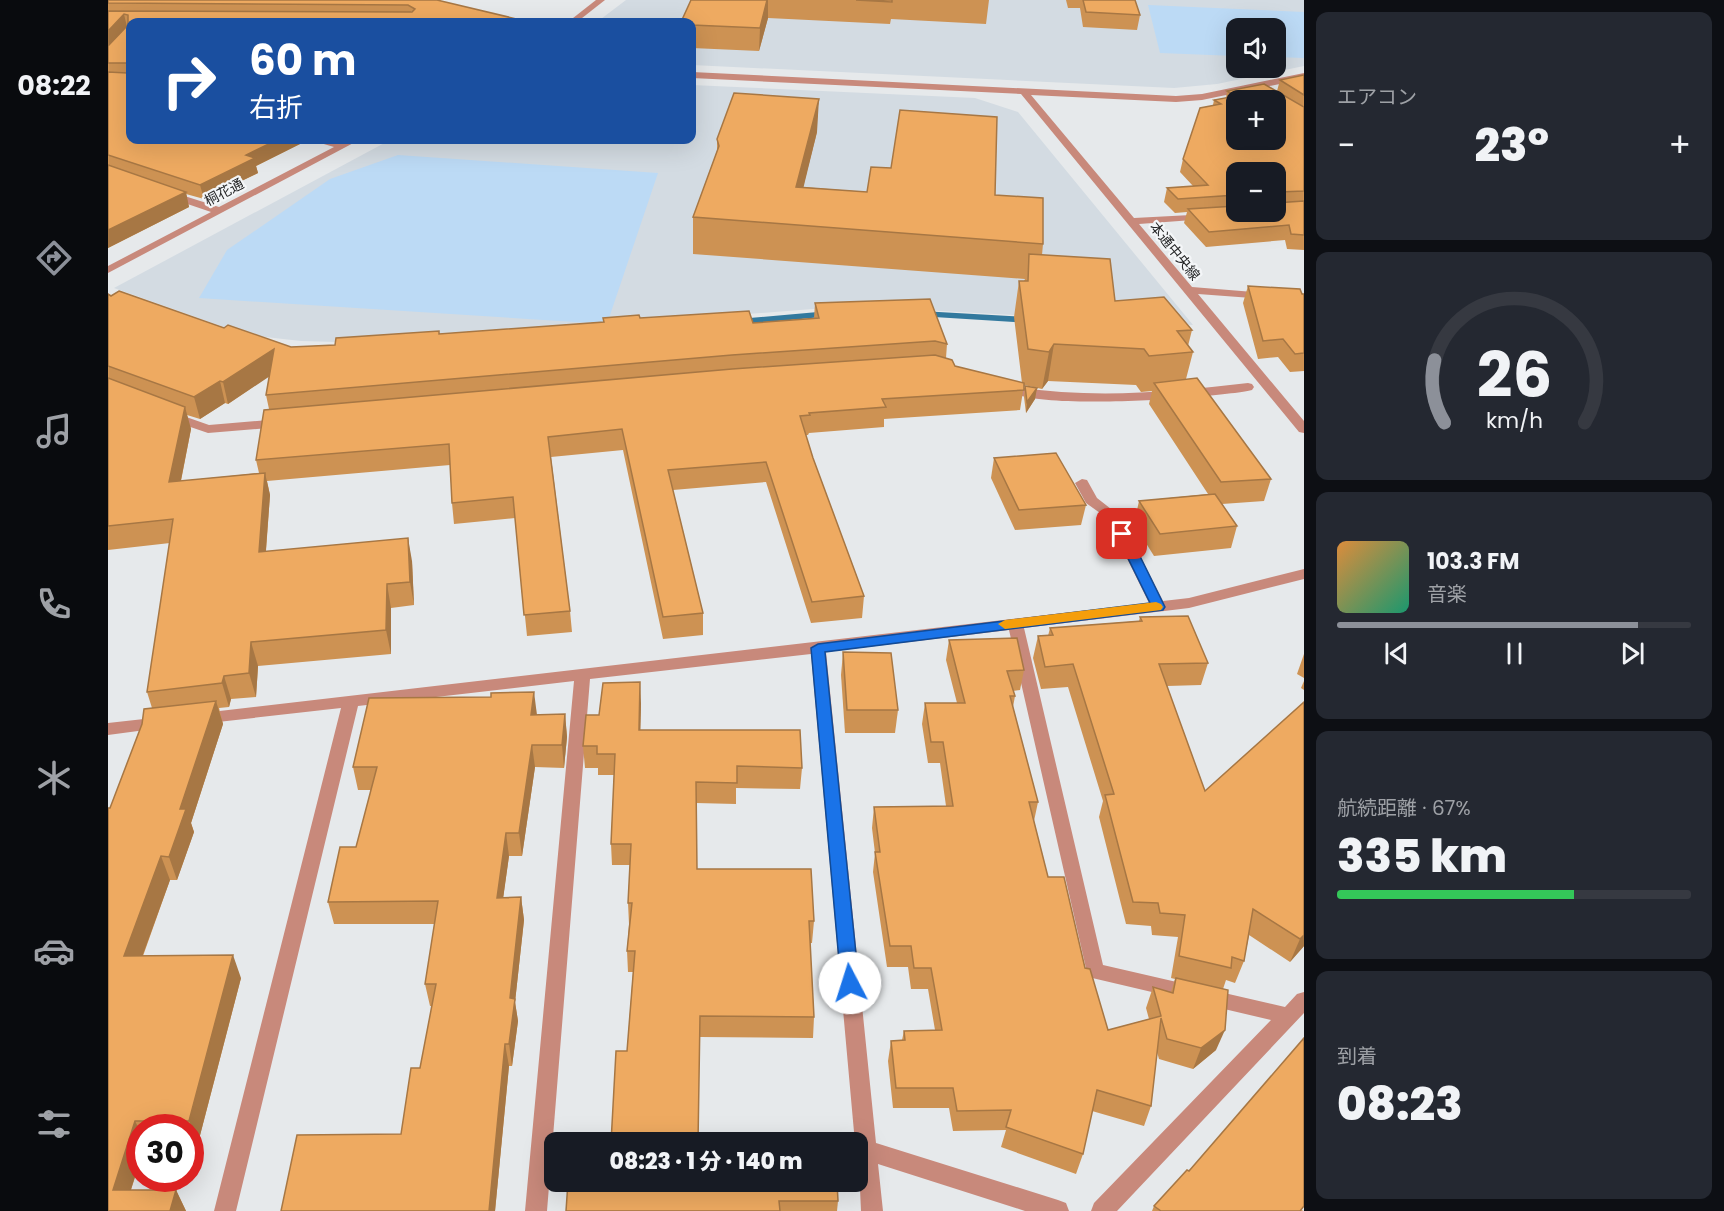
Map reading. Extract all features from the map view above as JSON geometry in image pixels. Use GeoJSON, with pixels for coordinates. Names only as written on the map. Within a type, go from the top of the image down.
{"type":"FeatureCollection","features":[{"type":"Feature","properties":{"kind":"street"},"geometry":{"type":"LineString","coordinates":[[577,18],[601,0]]}},
{"type":"Feature","properties":{"kind":"street"},"geometry":{"type":"LineString","coordinates":[[696,75],[1176,99],[1202,97],[1304,76]]}},
{"type":"Feature","properties":{"kind":"street"},"geometry":{"type":"LineString","coordinates":[[1253,86],[1260,90]]}},
{"type":"Feature","properties":{"kind":"street","name":"本通中央線"},"geometry":{"type":"LineString","coordinates":[[1024,92],[1304,429]]}},
{"type":"Feature","properties":{"kind":"street"},"geometry":{"type":"LineString","coordinates":[[335,144],[342,146]]}},
{"type":"Feature","properties":{"kind":"street","name":"桐花通"},"geometry":{"type":"LineString","coordinates":[[108,270],[346,144]]}},
{"type":"Feature","properties":{"kind":"street"},"geometry":{"type":"LineString","coordinates":[[153,188],[219,212]]}},
{"type":"Feature","properties":{"kind":"street"},"geometry":{"type":"LineString","coordinates":[[1131,221],[1214,216]]}},
{"type":"Feature","properties":{"kind":"street"},"geometry":{"type":"LineString","coordinates":[[1187,290],[1304,299]]}},
{"type":"Feature","properties":{"kind":"street"},"geometry":{"type":"LineString","coordinates":[[999,387],[1038,395],[1099,399],[1148,398],[1248,387]]}},
{"type":"Feature","properties":{"kind":"street"},"geometry":{"type":"LineString","coordinates":[[164,412],[208,429],[291,422]]}},
{"type":"Feature","properties":{"kind":"street"},"geometry":{"type":"LineString","coordinates":[[1082,483],[1091,500],[1113,516],[1158,607]]}},
{"type":"Feature","properties":{"kind":"street"},"geometry":{"type":"LineString","coordinates":[[108,729],[1189,603],[1304,574]]}},
{"type":"Feature","properties":{"kind":"street"},"geometry":{"type":"LineString","coordinates":[[1015,623],[1095,971],[1289,1016]]}},
{"type":"Feature","properties":{"kind":"street"},"geometry":{"type":"LineString","coordinates":[[818,648],[864,1132]]}},
{"type":"Feature","properties":{"kind":"street"},"geometry":{"type":"LineString","coordinates":[[536,1211],[582,675]]}},
{"type":"Feature","properties":{"kind":"street"},"geometry":{"type":"LineString","coordinates":[[225,1211],[351,701]]}},
{"type":"Feature","properties":{"kind":"street"},"geometry":{"type":"LineString","coordinates":[[1102,1211],[1304,1000]]}},
{"type":"Feature","properties":{"kind":"street"},"geometry":{"type":"LineString","coordinates":[[868,1151],[1059,1211]]}},
{"type":"Feature","properties":{"kind":"street"},"geometry":{"type":"LineString","coordinates":[[868,1170],[872,1211]]}},
{"type":"Feature","properties":{"kind":"shaded area"},"geometry":{"type":"Polygon","coordinates":[[[626,0],[1304,0],[1304,66],[1286,70],[1286,18],[1226,18],[1226,78],[1246,78],[1217,84],[1174,88],[696,65],[696,18],[602,18],[626,0]]]}},
{"type":"Feature","properties":{"kind":"shaded area"},"geometry":{"type":"Polygon","coordinates":[[[1148,5],[1304,12],[1304,58],[1286,57],[1286,18],[1226,18],[1226,56],[1160,53],[1148,5]]]}},
{"type":"Feature","properties":{"kind":"shaded area"},"geometry":{"type":"Polygon","coordinates":[[[696,85],[975,98],[1018,112],[1193,325],[851,306],[373,343],[301,341],[246,335],[114,288],[383,144],[696,144],[696,85]]]}},
{"type":"Feature","properties":{"kind":"shaded area"},"geometry":{"type":"Polygon","coordinates":[[[398,155],[658,173],[607,324],[199,298],[227,250],[330,179],[398,155]]]}},
{"type":"Feature","properties":{"kind":"building"},"geometry":{"type":"Polygon","coordinates":[[[108,0],[437,0],[513,18],[128,18],[128,15],[124,14],[108,31],[108,11],[412,12],[415,9],[408,5],[108,3],[108,0]]]}},
{"type":"Feature","properties":{"kind":"building"},"geometry":{"type":"Polygon","coordinates":[[[691,0],[767,0],[760,28],[696,25],[696,18],[683,18],[691,0]]]}},
{"type":"Feature","properties":{"kind":"building"},"geometry":{"type":"Polygon","coordinates":[[[856,0],[892,0],[892,2],[856,0]]]}},
{"type":"Feature","properties":{"kind":"building"},"geometry":{"type":"Polygon","coordinates":[[[1083,0],[1135,0],[1140,15],[1086,12],[1083,0]]]}},
{"type":"Feature","properties":{"kind":"building"},"geometry":{"type":"Polygon","coordinates":[[[126,27],[126,63],[108,63],[108,46],[126,27]]]}},
{"type":"Feature","properties":{"kind":"building"},"geometry":{"type":"Polygon","coordinates":[[[108,72],[126,73],[126,144],[269,144],[246,155],[255,158],[200,185],[108,155],[108,72]]]}},
{"type":"Feature","properties":{"kind":"building"},"geometry":{"type":"Polygon","coordinates":[[[1304,75],[1304,95],[1280,80],[1304,75]]]}},
{"type":"Feature","properties":{"kind":"building"},"geometry":{"type":"Polygon","coordinates":[[[1264,84],[1274,90],[1232,90],[1264,84]]]}},
{"type":"Feature","properties":{"kind":"building"},"geometry":{"type":"Polygon","coordinates":[[[734,93],[819,99],[796,187],[867,192],[871,167],[891,168],[900,110],[997,117],[995,195],[1043,198],[1043,244],[693,217],[719,146],[717,139],[734,93]]]}},
{"type":"Feature","properties":{"kind":"building"},"geometry":{"type":"Polygon","coordinates":[[[1286,97],[1304,107],[1304,191],[1286,192],[1286,162],[1226,162],[1226,196],[1178,199],[1167,188],[1208,185],[1183,159],[1200,108],[1221,104],[1214,100],[1226,98],[1226,150],[1286,150],[1286,97]]]}},
{"type":"Feature","properties":{"kind":"building"},"geometry":{"type":"Polygon","coordinates":[[[108,165],[186,192],[108,230],[108,165]]]}},
{"type":"Feature","properties":{"kind":"building"},"geometry":{"type":"Polygon","coordinates":[[[1304,201],[1304,235],[1291,234],[1289,225],[1209,232],[1188,209],[1226,207],[1226,222],[1286,222],[1286,202],[1304,201]]]}},
{"type":"Feature","properties":{"kind":"building"},"geometry":{"type":"Polygon","coordinates":[[[1029,254],[1110,259],[1115,301],[1164,297],[1192,330],[1177,331],[1193,352],[1149,356],[1144,349],[1054,344],[1049,352],[1028,349],[1019,281],[1028,281],[1029,254]]]}},
{"type":"Feature","properties":{"kind":"building"},"geometry":{"type":"Polygon","coordinates":[[[1248,286],[1300,289],[1304,294],[1304,353],[1295,354],[1283,339],[1263,341],[1248,286]]]}},
{"type":"Feature","properties":{"kind":"building"},"geometry":{"type":"Polygon","coordinates":[[[119,291],[224,328],[228,325],[291,347],[335,345],[336,338],[439,331],[439,334],[604,322],[603,318],[639,315],[640,318],[749,311],[753,323],[819,318],[815,303],[930,299],[947,344],[935,341],[732,355],[266,395],[274,349],[223,382],[220,381],[194,397],[108,366],[108,294],[111,296],[119,291]]]}},
{"type":"Feature","properties":{"kind":"building"},"geometry":{"type":"Polygon","coordinates":[[[935,355],[952,360],[955,366],[1024,383],[1024,390],[882,399],[886,407],[809,413],[810,415],[800,416],[813,458],[864,596],[812,602],[766,462],[668,470],[703,613],[663,617],[622,429],[548,437],[570,611],[524,615],[513,497],[452,503],[449,444],[256,460],[264,410],[732,369],[935,355]]]}},
{"type":"Feature","properties":{"kind":"building"},"geometry":{"type":"Polygon","coordinates":[[[108,378],[185,407],[169,482],[265,473],[259,552],[408,538],[410,582],[387,584],[386,630],[251,642],[249,673],[224,676],[222,683],[147,692],[173,519],[108,526],[108,378]]]}},
{"type":"Feature","properties":{"kind":"building"},"geometry":{"type":"Polygon","coordinates":[[[1197,378],[1271,479],[1221,482],[1154,383],[1197,378]]]}},
{"type":"Feature","properties":{"kind":"building"},"geometry":{"type":"Polygon","coordinates":[[[1025,386],[1037,388],[1027,402],[1025,386]]]}},
{"type":"Feature","properties":{"kind":"building"},"geometry":{"type":"Polygon","coordinates":[[[1056,453],[1086,505],[1019,510],[994,458],[1056,453]]]}},
{"type":"Feature","properties":{"kind":"building"},"geometry":{"type":"Polygon","coordinates":[[[1215,494],[1237,526],[1160,534],[1139,501],[1215,494]]]}},
{"type":"Feature","properties":{"kind":"building"},"geometry":{"type":"Polygon","coordinates":[[[1188,616],[1208,663],[1159,664],[1205,791],[1304,702],[1304,935],[1300,939],[1253,909],[1244,961],[1232,957],[1231,968],[1179,956],[1185,915],[1160,913],[1158,903],[1133,902],[1105,795],[1114,794],[1073,664],[1045,667],[1038,636],[1053,635],[1050,628],[1142,621],[1140,617],[1188,616]]]}},
{"type":"Feature","properties":{"kind":"building"},"geometry":{"type":"Polygon","coordinates":[[[1017,638],[1024,670],[1007,671],[1015,696],[1010,696],[1038,802],[1029,802],[1048,877],[1064,877],[1085,968],[1090,969],[1108,1030],[1161,1016],[1153,987],[1173,993],[1176,978],[1228,990],[1225,1030],[1201,1048],[1167,1039],[1161,1018],[1151,1106],[1097,1090],[1083,1154],[1006,1127],[1011,1110],[957,1111],[953,1088],[896,1088],[891,1041],[905,1040],[904,1031],[942,1030],[931,968],[914,968],[911,946],[890,946],[875,852],[880,852],[874,807],[953,806],[943,742],[931,742],[925,703],[965,703],[949,640],[1017,638]]]}},
{"type":"Feature","properties":{"kind":"building"},"geometry":{"type":"Polygon","coordinates":[[[843,652],[891,653],[898,710],[847,710],[843,652]]]}},
{"type":"Feature","properties":{"kind":"building"},"geometry":{"type":"Polygon","coordinates":[[[640,682],[639,730],[800,730],[802,768],[737,766],[737,783],[696,782],[697,869],[811,869],[814,921],[809,921],[814,1017],[700,1016],[698,1132],[612,1132],[616,1051],[627,1051],[635,951],[627,951],[632,903],[628,903],[631,844],[611,844],[615,754],[597,754],[597,746],[583,746],[586,715],[599,715],[603,683],[640,682]]]}},
{"type":"Feature","properties":{"kind":"building"},"geometry":{"type":"Polygon","coordinates":[[[534,692],[531,715],[565,714],[562,745],[532,745],[519,833],[506,833],[497,898],[521,897],[510,998],[515,999],[509,1044],[505,1044],[489,1211],[281,1211],[297,1135],[401,1134],[411,1068],[420,1068],[436,984],[425,984],[438,901],[328,902],[340,847],[356,847],[377,767],[353,767],[369,698],[491,697],[491,693],[534,692]]]}},
{"type":"Feature","properties":{"kind":"building"},"geometry":{"type":"Polygon","coordinates":[[[216,701],[180,809],[186,809],[169,857],[161,856],[124,956],[233,955],[191,1114],[126,1114],[126,1149],[113,1190],[175,1192],[170,1211],[108,1211],[108,808],[110,808],[142,724],[144,709],[216,701]]]}},
{"type":"Feature","properties":{"kind":"building"},"geometry":{"type":"Polygon","coordinates":[[[1304,1038],[1304,1206],[1300,1211],[1161,1211],[1154,1206],[1187,1170],[1189,1171],[1304,1038]]]}},
{"type":"Feature","properties":{"kind":"building"},"geometry":{"type":"Polygon","coordinates":[[[567,1192],[838,1192],[838,1201],[779,1201],[780,1211],[566,1211],[567,1192]]]}},
{"type":"Feature","properties":{"kind":"waterway"},"geometry":{"type":"LineString","coordinates":[[738,322],[829,314]]}},
{"type":"Feature","properties":{"kind":"waterway"},"geometry":{"type":"LineString","coordinates":[[921,314],[1029,320]]}},
{"type":"Feature","properties":{"kind":"slow traffic"},"geometry":{"type":"LineString","coordinates":[[1005,624],[1156,607]]}},
{"type":"Feature","properties":{"kind":"route"},"geometry":{"type":"LineString","coordinates":[[850,983],[818,648],[1158,607],[1122,534]]}}]}
